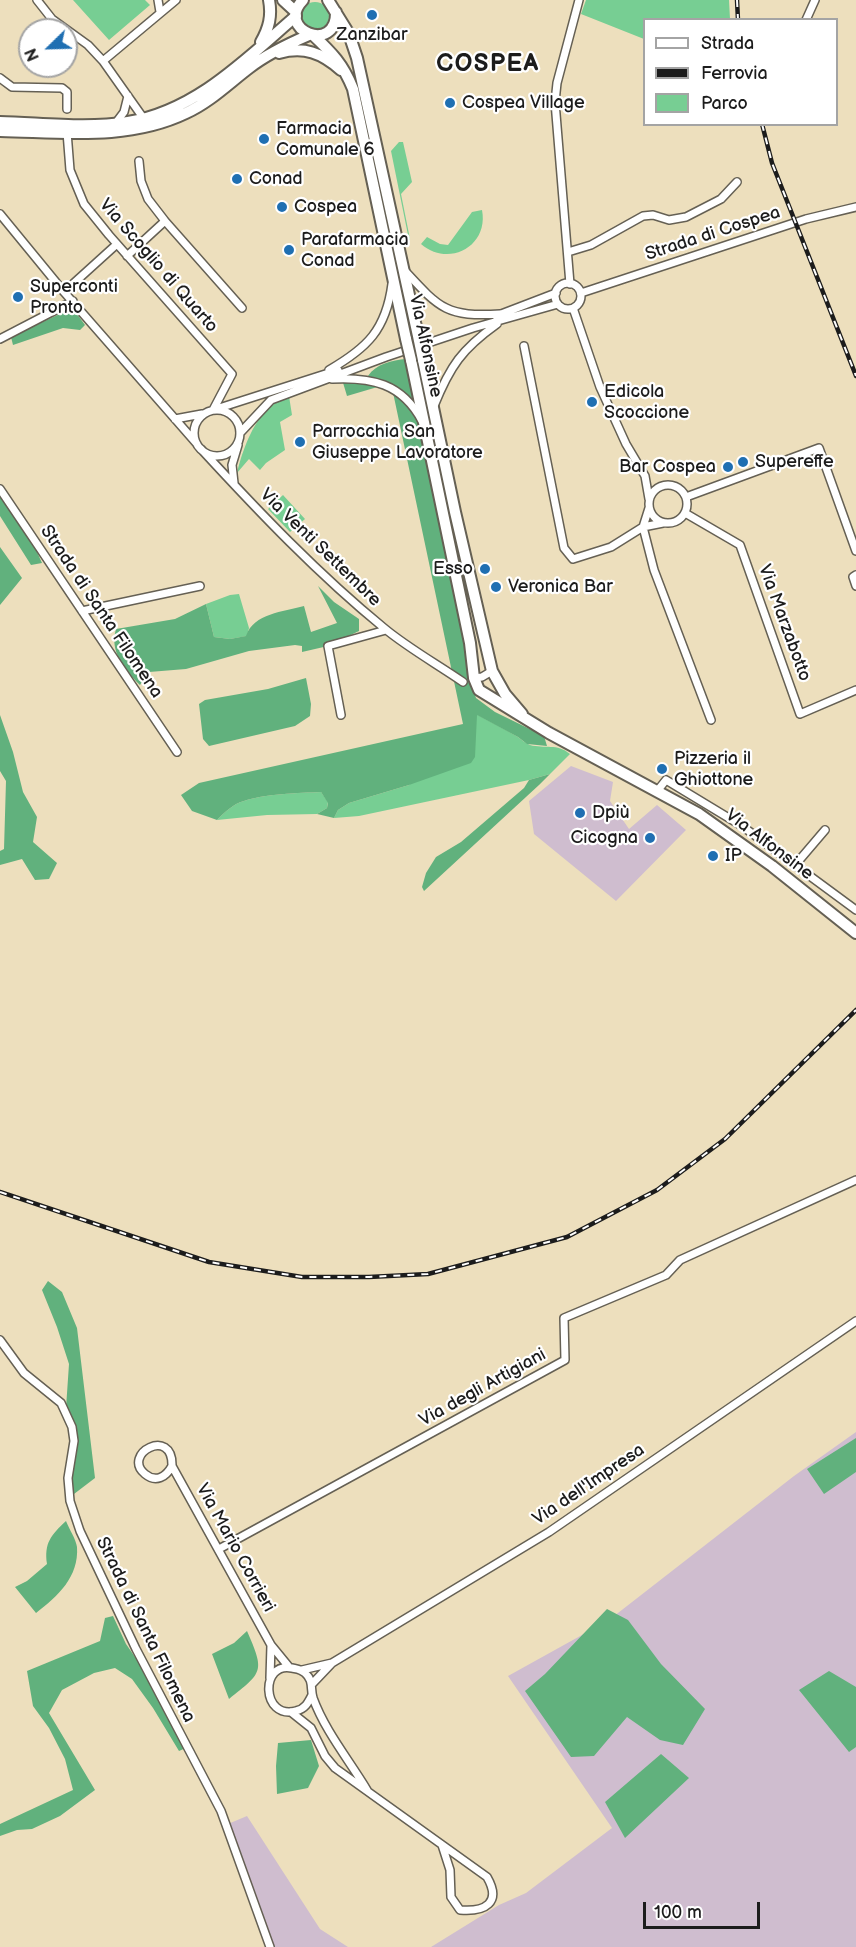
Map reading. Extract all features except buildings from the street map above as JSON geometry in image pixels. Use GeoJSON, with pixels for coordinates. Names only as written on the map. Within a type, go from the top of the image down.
{"type":"FeatureCollection","features":[{"type":"Feature","properties":{"kind":"main road"},"geometry":{"type":"LineString","coordinates":[[261,52],[272,13],[269,0]]}},
{"type":"Feature","properties":{"kind":"main road","name":"Via Alfonsine"},"geometry":{"type":"LineString","coordinates":[[283,0],[296,14],[298,25],[336,57],[345,70],[353,89],[470,643],[469,680],[479,690],[528,721],[699,814],[772,866],[856,933]]}},
{"type":"Feature","properties":{"kind":"main road"},"geometry":{"type":"LineString","coordinates":[[0,131],[123,132],[169,120],[207,101],[261,52],[296,14],[303,0]]}},
{"type":"Feature","properties":{"kind":"main road","name":"Via Alfonsine"},"geometry":{"type":"LineString","coordinates":[[328,0],[349,34],[357,58],[455,512],[492,671],[505,694],[528,721]]}},
{"type":"Feature","properties":{"kind":"main road"},"geometry":{"type":"LineString","coordinates":[[0,122],[116,124],[144,119],[183,104],[261,52],[311,35],[325,33],[330,30],[336,18],[336,12]]}},
{"type":"Feature","properties":{"kind":"main road"},"geometry":{"type":"LineString","coordinates":[[261,52],[300,49],[317,52],[343,72],[353,89]]}},
{"type":"Feature","properties":{"kind":"street"},"geometry":{"type":"LineString","coordinates":[[37,0],[52,19],[87,45],[103,61],[144,119]]}},
{"type":"Feature","properties":{"kind":"street"},"geometry":{"type":"LineString","coordinates":[[158,0],[160,12]]}},
{"type":"Feature","properties":{"kind":"street"},"geometry":{"type":"LineString","coordinates":[[103,61],[176,0]]}},
{"type":"Feature","properties":{"kind":"street"},"geometry":{"type":"LineString","coordinates":[[570,284],[555,102],[559,73],[579,0]]}},
{"type":"Feature","properties":{"kind":"street"},"geometry":{"type":"LineString","coordinates":[[807,18],[815,0]]}},
{"type":"Feature","properties":{"kind":"street"},"geometry":{"type":"LineString","coordinates":[[0,78],[12,87],[62,88],[67,92],[67,109]]}},
{"type":"Feature","properties":{"kind":"street"},"geometry":{"type":"LineString","coordinates":[[116,124],[124,112],[128,96]]}},
{"type":"Feature","properties":{"kind":"street","name":"Via Scoglio di Quarto"},"geometry":{"type":"LineString","coordinates":[[67,132],[70,170],[84,204],[232,374],[209,411]]}},
{"type":"Feature","properties":{"kind":"street"},"geometry":{"type":"LineString","coordinates":[[139,161],[141,181],[148,199],[242,308]]}},
{"type":"Feature","properties":{"kind":"street"},"geometry":{"type":"LineString","coordinates":[[568,252],[591,245],[643,216],[653,215],[669,220],[686,217],[721,199],[737,182]]}},
{"type":"Feature","properties":{"kind":"street","name":"Strada di Cospea"},"geometry":{"type":"LineString","coordinates":[[580,293],[806,219],[856,207]]}},
{"type":"Feature","properties":{"kind":"street","name":"Via Venti Settembre"},"geometry":{"type":"LineString","coordinates":[[0,214],[64,292],[199,447],[312,565],[386,630],[469,680]]}},
{"type":"Feature","properties":{"kind":"street"},"geometry":{"type":"LineString","coordinates":[[128,256],[165,221]]}},
{"type":"Feature","properties":{"kind":"street"},"geometry":{"type":"LineString","coordinates":[[64,292],[117,244]]}},
{"type":"Feature","properties":{"kind":"street"},"geometry":{"type":"LineString","coordinates":[[403,269],[436,304],[453,312],[474,316],[501,317],[558,304]]}},
{"type":"Feature","properties":{"kind":"street"},"geometry":{"type":"LineString","coordinates":[[240,433],[271,400],[322,378],[365,347],[380,325],[390,297],[393,276]]}},
{"type":"Feature","properties":{"kind":"street"},"geometry":{"type":"LineString","coordinates":[[175,419],[194,417],[322,378],[473,328],[555,293],[562,285],[570,284],[577,287],[580,300],[573,308],[566,309],[558,304],[555,293]]}},
{"type":"Feature","properties":{"kind":"street"},"geometry":{"type":"LineString","coordinates":[[0,339],[73,302]]}},
{"type":"Feature","properties":{"kind":"street"},"geometry":{"type":"LineString","coordinates":[[573,308],[600,387],[626,444],[645,476],[649,508],[643,527],[654,570],[711,720]]}},
{"type":"Feature","properties":{"kind":"street"},"geometry":{"type":"LineString","coordinates":[[433,408],[459,356],[501,317]]}},
{"type":"Feature","properties":{"kind":"street"},"geometry":{"type":"LineString","coordinates":[[524,346],[564,548],[573,559],[611,548],[643,527],[676,522],[685,513],[686,497],[683,491],[672,485],[660,486],[649,499]]}},
{"type":"Feature","properties":{"kind":"street"},"geometry":{"type":"LineString","coordinates":[[322,378],[364,379],[377,382],[397,392],[408,401],[420,417],[427,432]]}},
{"type":"Feature","properties":{"kind":"street","name":"Via Venti Settembre"},"geometry":{"type":"LineString","coordinates":[[233,404],[240,433],[232,471],[235,486]]}},
{"type":"Feature","properties":{"kind":"street"},"geometry":{"type":"LineString","coordinates":[[236,418],[226,411],[209,411],[196,423],[195,430],[199,447],[213,455],[226,454],[239,441]]}},
{"type":"Feature","properties":{"kind":"street"},"geometry":{"type":"LineString","coordinates":[[183,427],[194,417]]}},
{"type":"Feature","properties":{"kind":"street"},"geometry":{"type":"LineString","coordinates":[[686,497],[819,448],[856,551]]}},
{"type":"Feature","properties":{"kind":"street"},"geometry":{"type":"LineString","coordinates":[[645,476],[660,486]]}},
{"type":"Feature","properties":{"kind":"street","name":"Strada di Santa Filomena"},"geometry":{"type":"LineString","coordinates":[[0,489],[177,752]]}},
{"type":"Feature","properties":{"kind":"street"},"geometry":{"type":"LineString","coordinates":[[649,508],[653,516],[663,523]]}},
{"type":"Feature","properties":{"kind":"street","name":"Via Marzabotto"},"geometry":{"type":"LineString","coordinates":[[685,513],[740,545],[800,714],[856,690]]}},
{"type":"Feature","properties":{"kind":"street"},"geometry":{"type":"LineString","coordinates":[[856,576],[853,577],[856,586]]}},
{"type":"Feature","properties":{"kind":"street"},"geometry":{"type":"LineString","coordinates":[[82,611],[200,586]]}},
{"type":"Feature","properties":{"kind":"street","name":"Via Venti Settembre"},"geometry":{"type":"LineString","coordinates":[[341,715],[328,646],[386,630]]}},
{"type":"Feature","properties":{"kind":"street"},"geometry":{"type":"LineString","coordinates":[[469,680],[482,677],[492,671]]}},
{"type":"Feature","properties":{"kind":"street","name":"Via Alfonsine"},"geometry":{"type":"LineString","coordinates":[[658,790],[666,780],[742,826],[856,910]]}},
{"type":"Feature","properties":{"kind":"street","name":"Via Alfonsine"},"geometry":{"type":"LineString","coordinates":[[796,864],[825,830]]}},
{"type":"Feature","properties":{"kind":"street","name":"Via degli Artigiani"},"geometry":{"type":"LineString","coordinates":[[219,1549],[565,1360],[564,1318],[666,1275],[680,1260],[856,1180]]}},
{"type":"Feature","properties":{"kind":"street","name":"Via dell'Impresa"},"geometry":{"type":"LineString","coordinates":[[302,1670],[332,1662],[549,1532],[856,1321]]}},
{"type":"Feature","properties":{"kind":"street","name":"Strada di Santa Filomena"},"geometry":{"type":"LineString","coordinates":[[0,1340],[24,1373],[61,1402],[72,1427],[74,1441],[68,1478],[70,1501],[80,1531],[135,1649],[221,1811],[270,1947]]}},
{"type":"Feature","properties":{"kind":"street","name":"Via Mario Corrieri"},"geometry":{"type":"LineString","coordinates":[[172,1466],[168,1473],[155,1479],[142,1472],[140,1458],[143,1451],[156,1445],[164,1447],[169,1452],[172,1466],[271,1645],[289,1667]]}},
{"type":"Feature","properties":{"kind":"street"},"geometry":{"type":"LineString","coordinates":[[271,1645],[268,1690],[271,1701],[279,1709],[291,1712],[311,1728],[325,1756],[335,1768],[487,1877],[492,1886],[493,1895],[487,1905],[476,1911],[460,1910],[451,1897],[450,1870],[442,1845]]}},
{"type":"Feature","properties":{"kind":"street","name":"Via dell'Impresa"},"geometry":{"type":"LineString","coordinates":[[312,1684],[332,1662]]}},
{"type":"Feature","properties":{"kind":"street"},"geometry":{"type":"LineString","coordinates":[[270,1679],[278,1670],[289,1667],[302,1670],[309,1676],[312,1695],[308,1704],[300,1710],[291,1712]]}},
{"type":"Feature","properties":{"kind":"street"},"geometry":{"type":"LineString","coordinates":[[312,1695],[349,1766],[367,1790]]}},
{"type":"Feature","properties":{"kind":"street"},"geometry":{"type":"LineString","coordinates":[[325,1756],[336,1750],[338,1746]]}},
{"type":"Feature","properties":{"kind":"shaded area"},"geometry":{"type":"Polygon","coordinates":[[[571,766],[613,782],[610,801],[629,829],[657,805],[686,830],[616,901],[534,834],[529,801],[571,766]]]}},
{"type":"Feature","properties":{"kind":"shaded area"},"geometry":{"type":"Polygon","coordinates":[[[856,1432],[856,1947],[431,1947],[499,1905],[526,1893],[612,1828],[508,1676],[609,1620],[794,1476],[856,1432]]]}},
{"type":"Feature","properties":{"kind":"shaded area"},"geometry":{"type":"Polygon","coordinates":[[[247,1816],[320,1929],[348,1947],[273,1947],[228,1824],[247,1816]]]}},
{"type":"Feature","properties":{"kind":"green space"},"geometry":{"type":"Polygon","coordinates":[[[73,0],[145,0],[150,5],[109,40],[73,0]]]}},
{"type":"Feature","properties":{"kind":"green space"},"geometry":{"type":"Polygon","coordinates":[[[586,0],[729,0],[730,18],[643,18],[643,39],[581,14],[586,0]]]}},
{"type":"Feature","properties":{"kind":"green space"},"geometry":{"type":"Polygon","coordinates":[[[315,2],[325,6],[329,16],[325,26],[315,30],[305,26],[301,16],[305,6],[315,2]]]}},
{"type":"Feature","properties":{"kind":"green space"},"geometry":{"type":"Polygon","coordinates":[[[399,142],[403,142],[412,182],[401,194],[409,240],[391,151],[399,142]]]}},
{"type":"Feature","properties":{"kind":"green space"},"geometry":{"type":"Polygon","coordinates":[[[482,210],[483,223],[479,234],[465,250],[443,254],[432,251],[421,244],[427,237],[440,244],[448,245],[472,212],[482,210]]]}},
{"type":"Feature","properties":{"kind":"green space"},"geometry":{"type":"Polygon","coordinates":[[[66,311],[77,314],[85,325],[80,330],[63,328],[13,345],[11,337],[66,311]]]}},
{"type":"Feature","properties":{"kind":"green space"},"geometry":{"type":"Polygon","coordinates":[[[406,359],[465,636],[471,683],[476,698],[495,712],[544,736],[547,746],[527,744],[477,715],[475,757],[471,763],[349,803],[338,810],[334,818],[317,814],[327,808],[328,803],[321,792],[282,794],[240,802],[217,820],[192,811],[181,795],[199,783],[463,724],[391,383],[347,396],[341,376],[368,376],[375,368],[385,363],[406,359]]]}},
{"type":"Feature","properties":{"kind":"green space"},"geometry":{"type":"Polygon","coordinates":[[[289,396],[292,415],[280,422],[285,450],[260,470],[249,459],[237,473],[245,447],[263,414],[271,406],[289,396]]]}},
{"type":"Feature","properties":{"kind":"green space"},"geometry":{"type":"Polygon","coordinates":[[[0,495],[33,543],[42,563],[31,565],[0,516],[0,495]]]}},
{"type":"Feature","properties":{"kind":"green space"},"geometry":{"type":"Polygon","coordinates":[[[283,495],[305,519],[290,532],[268,509],[283,495]]]}},
{"type":"Feature","properties":{"kind":"green space"},"geometry":{"type":"Polygon","coordinates":[[[0,547],[22,578],[0,605],[0,547]]]}},
{"type":"Feature","properties":{"kind":"green space"},"geometry":{"type":"Polygon","coordinates":[[[318,586],[334,602],[359,619],[359,631],[328,646],[302,652],[302,646],[295,645],[249,651],[186,669],[149,672],[140,685],[124,667],[117,653],[114,637],[116,629],[175,619],[206,604],[214,637],[230,639],[246,636],[255,622],[262,618],[304,606],[311,632],[337,623],[318,586]]]}},
{"type":"Feature","properties":{"kind":"green space"},"geometry":{"type":"Polygon","coordinates":[[[239,594],[249,628],[247,636],[230,639],[214,637],[206,604],[239,594]]]}},
{"type":"Feature","properties":{"kind":"green space"},"geometry":{"type":"Polygon","coordinates":[[[306,678],[311,704],[310,716],[295,726],[209,746],[203,739],[199,704],[205,700],[268,689],[306,678]]]}},
{"type":"Feature","properties":{"kind":"green space"},"geometry":{"type":"Polygon","coordinates":[[[476,714],[530,745],[556,747],[570,754],[550,774],[529,780],[359,816],[334,818],[338,810],[349,803],[409,785],[476,714]]]}},
{"type":"Feature","properties":{"kind":"green space"},"geometry":{"type":"Polygon","coordinates":[[[0,715],[13,752],[23,792],[37,817],[33,842],[57,863],[49,879],[35,880],[22,859],[0,865],[0,851],[4,849],[6,781],[0,771],[0,715]]]}},
{"type":"Feature","properties":{"kind":"green space"},"geometry":{"type":"Polygon","coordinates":[[[550,774],[424,891],[422,887],[426,873],[436,857],[461,842],[524,788],[529,780],[550,774]]]}},
{"type":"Feature","properties":{"kind":"green space"},"geometry":{"type":"Polygon","coordinates":[[[321,792],[328,802],[327,808],[317,814],[267,815],[217,820],[240,802],[282,794],[321,792]]]}},
{"type":"Feature","properties":{"kind":"green space"},"geometry":{"type":"Polygon","coordinates":[[[48,1281],[62,1292],[77,1328],[95,1478],[74,1494],[70,1480],[72,1450],[66,1408],[69,1364],[42,1290],[48,1281]]]}},
{"type":"Feature","properties":{"kind":"green space"},"geometry":{"type":"Polygon","coordinates":[[[856,1438],[856,1472],[824,1494],[807,1469],[856,1438]]]}},
{"type":"Feature","properties":{"kind":"green space"},"geometry":{"type":"Polygon","coordinates":[[[66,1521],[77,1547],[75,1568],[66,1585],[36,1613],[15,1587],[27,1581],[47,1564],[50,1540],[66,1521]]]}},
{"type":"Feature","properties":{"kind":"green space"},"geometry":{"type":"Polygon","coordinates":[[[607,1609],[628,1620],[661,1664],[705,1709],[683,1745],[660,1740],[627,1717],[594,1756],[571,1757],[525,1691],[545,1674],[607,1609]]]}},
{"type":"Feature","properties":{"kind":"green space"},"geometry":{"type":"Polygon","coordinates":[[[113,1616],[126,1644],[144,1670],[188,1747],[179,1751],[132,1679],[115,1668],[94,1673],[62,1690],[49,1713],[95,1790],[60,1816],[32,1829],[17,1830],[0,1836],[0,1824],[73,1790],[65,1759],[49,1728],[33,1706],[27,1671],[100,1641],[105,1618],[113,1616]]]}},
{"type":"Feature","properties":{"kind":"green space"},"geometry":{"type":"Polygon","coordinates":[[[247,1631],[257,1655],[258,1670],[249,1683],[229,1699],[212,1654],[234,1643],[247,1631]]]}},
{"type":"Feature","properties":{"kind":"green space"},"geometry":{"type":"Polygon","coordinates":[[[829,1671],[856,1687],[856,1747],[849,1752],[799,1690],[829,1671]]]}},
{"type":"Feature","properties":{"kind":"green space"},"geometry":{"type":"Polygon","coordinates":[[[311,1740],[319,1766],[308,1788],[277,1794],[278,1743],[311,1740]]]}},
{"type":"Feature","properties":{"kind":"green space"},"geometry":{"type":"Polygon","coordinates":[[[661,1754],[689,1778],[625,1838],[605,1802],[661,1754]]]}},
{"type":"Feature","properties":{"kind":"railway"},"geometry":{"type":"LineString","coordinates":[[737,0],[738,18]]}},
{"type":"Feature","properties":{"kind":"railway"},"geometry":{"type":"LineString","coordinates":[[763,126],[772,163],[856,376]]}},
{"type":"Feature","properties":{"kind":"railway"},"geometry":{"type":"LineString","coordinates":[[0,1192],[209,1262],[302,1277],[428,1274],[567,1237],[657,1190],[725,1139],[856,1010]]}},
{"type":"Feature","properties":{"kind":"place","name":"Zanzibar"},"geometry":{"type":"Point","coordinates":[372,15]}},
{"type":"Feature","properties":{"kind":"place","name":"Cospea Village"},"geometry":{"type":"Point","coordinates":[450,103]}},
{"type":"Feature","properties":{"kind":"place","name":"Farmacia Comunale 6"},"geometry":{"type":"Point","coordinates":[264,139]}},
{"type":"Feature","properties":{"kind":"place","name":"Conad"},"geometry":{"type":"Point","coordinates":[237,179]}},
{"type":"Feature","properties":{"kind":"place","name":"Cospea"},"geometry":{"type":"Point","coordinates":[282,207]}},
{"type":"Feature","properties":{"kind":"place","name":"Parafarmacia Conad"},"geometry":{"type":"Point","coordinates":[289,250]}},
{"type":"Feature","properties":{"kind":"place","name":"Superconti Pronto"},"geometry":{"type":"Point","coordinates":[18,297]}},
{"type":"Feature","properties":{"kind":"place","name":"Edicola Scoccione"},"geometry":{"type":"Point","coordinates":[592,402]}},
{"type":"Feature","properties":{"kind":"place","name":"Parrocchia San Giuseppe Lavoratore"},"geometry":{"type":"Point","coordinates":[300,442]}},
{"type":"Feature","properties":{"kind":"place","name":"Supereffe"},"geometry":{"type":"Point","coordinates":[743,462]}},
{"type":"Feature","properties":{"kind":"place","name":"Bar Cospea"},"geometry":{"type":"Point","coordinates":[728,467]}},
{"type":"Feature","properties":{"kind":"place","name":"Esso"},"geometry":{"type":"Point","coordinates":[485,569]}},
{"type":"Feature","properties":{"kind":"place","name":"Veronica Bar"},"geometry":{"type":"Point","coordinates":[496,587]}},
{"type":"Feature","properties":{"kind":"place","name":"Pizzeria il Ghiottone"},"geometry":{"type":"Point","coordinates":[662,769]}},
{"type":"Feature","properties":{"kind":"place","name":"Dpiù"},"geometry":{"type":"Point","coordinates":[580,813]}},
{"type":"Feature","properties":{"kind":"place","name":"Cicogna"},"geometry":{"type":"Point","coordinates":[650,838]}},
{"type":"Feature","properties":{"kind":"place","name":"IP"},"geometry":{"type":"Point","coordinates":[713,856]}},
{"type":"Feature","properties":{"kind":"district","name":"COSPEA"},"geometry":{"type":"Point","coordinates":[488,65]}}]}
